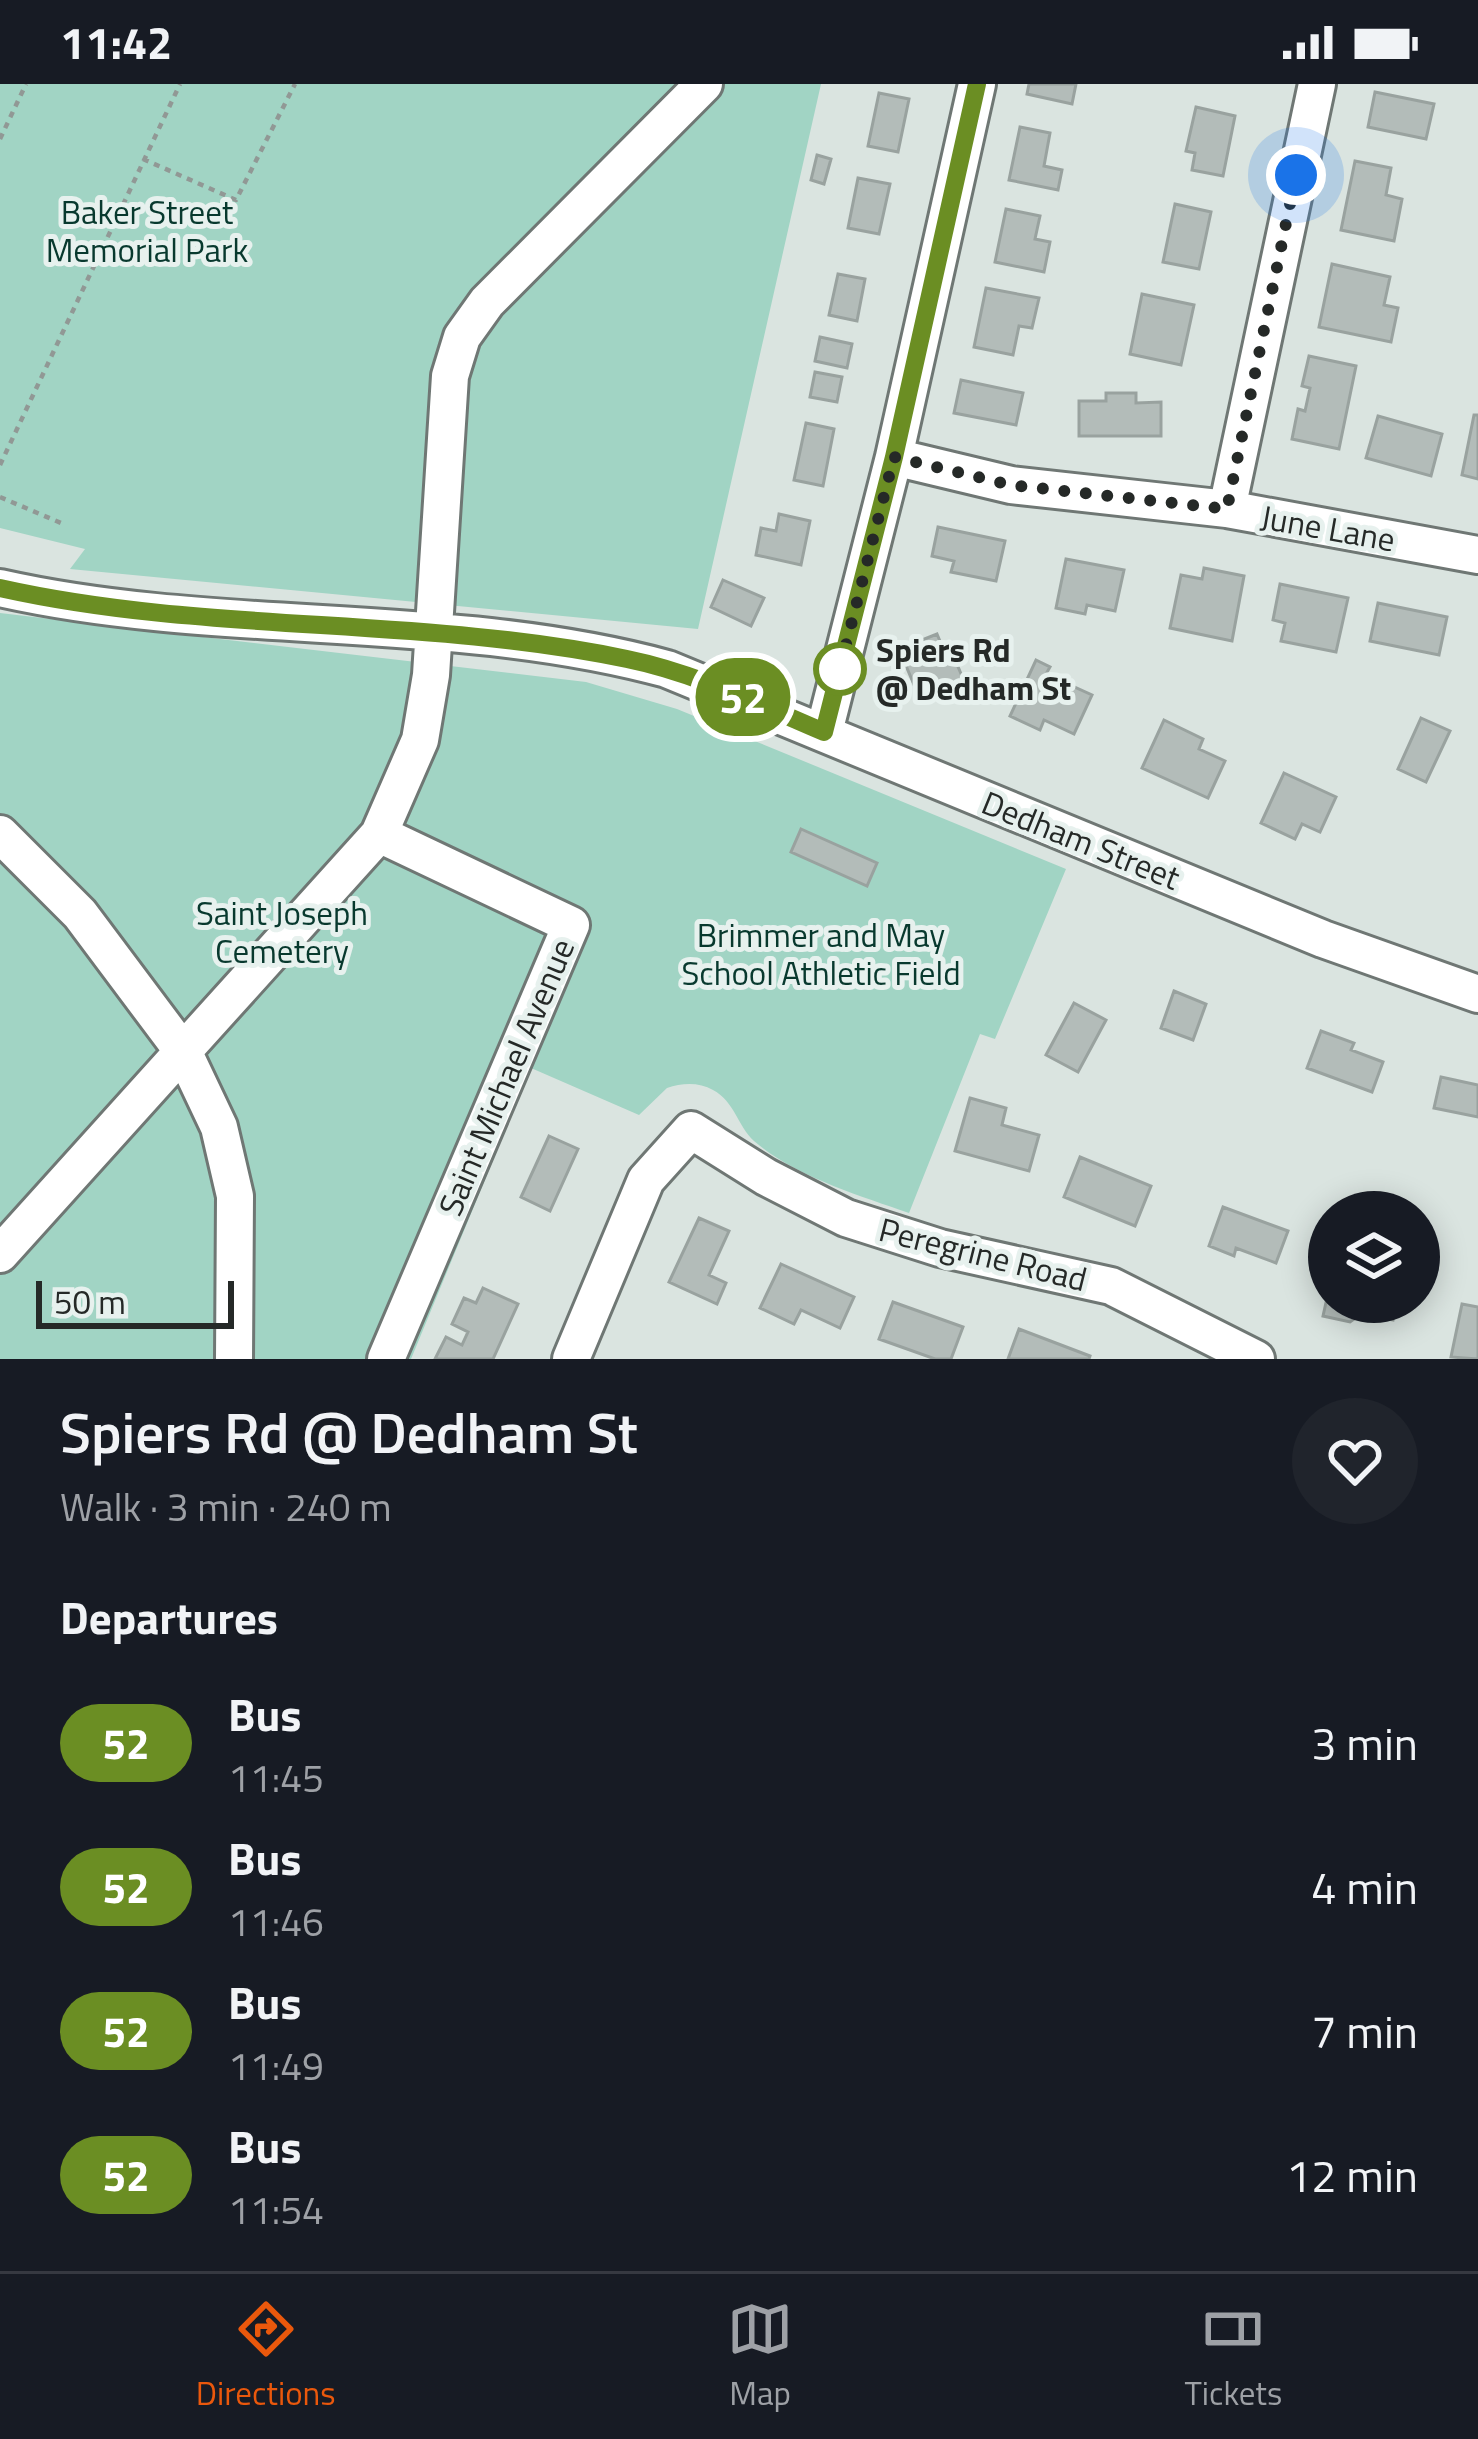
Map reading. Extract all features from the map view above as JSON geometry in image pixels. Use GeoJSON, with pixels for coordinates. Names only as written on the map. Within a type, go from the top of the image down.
{"type":"FeatureCollection","features":[{"type":"Feature","properties":{"kind":"street"},"geometry":{"type":"LineString","coordinates":[[0,1253],[379,834],[420,740],[434,635],[450,376],[462,337],[487,302],[704,84]]}},
{"type":"Feature","properties":{"kind":"street"},"geometry":{"type":"LineString","coordinates":[[824,732],[894,457],[977,84]]}},
{"type":"Feature","properties":{"kind":"street"},"geometry":{"type":"LineString","coordinates":[[1227,509],[1317,84]]}},
{"type":"Feature","properties":{"kind":"street","name":"June Lane"},"geometry":{"type":"LineString","coordinates":[[894,457],[1011,485],[1227,509],[1478,555]]}},
{"type":"Feature","properties":{"kind":"street","name":"Dedham Street"},"geometry":{"type":"LineString","coordinates":[[0,588],[138,609],[604,655],[688,676],[1323,939],[1478,994]]}},
{"type":"Feature","properties":{"kind":"street","name":"Saint Michael Avenue"},"geometry":{"type":"LineString","coordinates":[[379,834],[571,925],[386,1359]]}},
{"type":"Feature","properties":{"kind":"street"},"geometry":{"type":"LineString","coordinates":[[0,835],[80,914],[184,1052],[219,1127],[235,1196],[234,1359]]}},
{"type":"Feature","properties":{"kind":"street","name":"Peregrine Road"},"geometry":{"type":"LineString","coordinates":[[571,1359],[646,1180],[691,1130],[766,1177],[845,1217],[940,1248],[1111,1286],[1256,1359]]}},
{"type":"Feature","properties":{"kind":"path"},"geometry":{"type":"LineString","coordinates":[[0,139],[26,84]]}},
{"type":"Feature","properties":{"kind":"path"},"geometry":{"type":"LineString","coordinates":[[0,465],[180,84]]}},
{"type":"Feature","properties":{"kind":"path"},"geometry":{"type":"LineString","coordinates":[[143,159],[236,200],[295,84]]}},
{"type":"Feature","properties":{"kind":"path"},"geometry":{"type":"LineString","coordinates":[[0,497],[61,523]]}},
{"type":"Feature","properties":{"kind":"green space","name":"Baker Street Memorial Park"},"geometry":{"type":"Polygon","coordinates":[[[0,84],[821,84],[698,629],[70,569],[85,549],[0,528],[0,84]]]}},
{"type":"Feature","properties":{"kind":"green space","name":"Saint Joseph Cemetery"},"geometry":{"type":"Polygon","coordinates":[[[0,613],[586,682],[677,709],[1066,869],[995,1039],[980,1034],[909,1213],[788,1165],[754,1141],[726,1101],[708,1087],[667,1088],[639,1115],[531,1068],[411,1359],[0,1359],[0,613]]]}},
{"type":"Feature","properties":{"kind":"building"},"geometry":{"type":"Polygon","coordinates":[[[1029,84],[1076,84],[1072,104],[1027,94],[1029,84]]]}},
{"type":"Feature","properties":{"kind":"building"},"geometry":{"type":"Polygon","coordinates":[[[1375,92],[1434,104],[1426,139],[1368,127],[1375,92]]]}},
{"type":"Feature","properties":{"kind":"building"},"geometry":{"type":"Polygon","coordinates":[[[879,93],[909,99],[898,152],[868,146],[879,93]]]}},
{"type":"Feature","properties":{"kind":"building"},"geometry":{"type":"Polygon","coordinates":[[[1196,107],[1235,116],[1223,176],[1192,170],[1195,153],[1186,151],[1196,107]]]}},
{"type":"Feature","properties":{"kind":"building"},"geometry":{"type":"Polygon","coordinates":[[[1020,127],[1050,133],[1044,166],[1062,170],[1058,190],[1009,180],[1020,127]]]}},
{"type":"Feature","properties":{"kind":"building"},"geometry":{"type":"Polygon","coordinates":[[[817,155],[831,159],[824,184],[811,180],[817,155]]]}},
{"type":"Feature","properties":{"kind":"building"},"geometry":{"type":"Polygon","coordinates":[[[1355,161],[1391,168],[1386,195],[1402,199],[1394,241],[1341,230],[1355,161]]]}},
{"type":"Feature","properties":{"kind":"building"},"geometry":{"type":"Polygon","coordinates":[[[858,178],[890,184],[879,234],[848,228],[858,178]]]}},
{"type":"Feature","properties":{"kind":"building"},"geometry":{"type":"Polygon","coordinates":[[[1175,204],[1211,212],[1199,269],[1163,262],[1175,204]]]}},
{"type":"Feature","properties":{"kind":"building"},"geometry":{"type":"Polygon","coordinates":[[[1006,209],[1040,216],[1035,239],[1050,242],[1044,272],[995,262],[1006,209]]]}},
{"type":"Feature","properties":{"kind":"building"},"geometry":{"type":"Polygon","coordinates":[[[1332,264],[1390,277],[1384,305],[1398,308],[1391,342],[1319,327],[1332,264]]]}},
{"type":"Feature","properties":{"kind":"building"},"geometry":{"type":"Polygon","coordinates":[[[838,274],[865,279],[857,321],[829,315],[838,274]]]}},
{"type":"Feature","properties":{"kind":"building"},"geometry":{"type":"Polygon","coordinates":[[[986,288],[1039,298],[1032,328],[1019,326],[1013,355],[974,347],[986,288]]]}},
{"type":"Feature","properties":{"kind":"building"},"geometry":{"type":"Polygon","coordinates":[[[1142,294],[1194,305],[1181,365],[1130,354],[1142,294]]]}},
{"type":"Feature","properties":{"kind":"building"},"geometry":{"type":"Polygon","coordinates":[[[820,337],[852,344],[847,368],[815,361],[820,337]]]}},
{"type":"Feature","properties":{"kind":"building"},"geometry":{"type":"Polygon","coordinates":[[[1309,356],[1356,366],[1339,449],[1292,439],[1298,409],[1305,411],[1310,388],[1302,386],[1309,356]]]}},
{"type":"Feature","properties":{"kind":"building"},"geometry":{"type":"Polygon","coordinates":[[[815,372],[842,377],[837,402],[810,397],[815,372]]]}},
{"type":"Feature","properties":{"kind":"building"},"geometry":{"type":"Polygon","coordinates":[[[961,380],[1023,393],[1016,425],[954,413],[961,380]]]}},
{"type":"Feature","properties":{"kind":"building"},"geometry":{"type":"Polygon","coordinates":[[[1106,393],[1136,393],[1136,403],[1161,402],[1161,436],[1079,436],[1079,401],[1106,401],[1106,393]]]}},
{"type":"Feature","properties":{"kind":"building"},"geometry":{"type":"Polygon","coordinates":[[[1474,415],[1478,415],[1478,479],[1462,475],[1474,415]]]}},
{"type":"Feature","properties":{"kind":"building"},"geometry":{"type":"Polygon","coordinates":[[[1378,416],[1442,434],[1431,476],[1366,458],[1378,416]]]}},
{"type":"Feature","properties":{"kind":"building"},"geometry":{"type":"Polygon","coordinates":[[[806,423],[834,429],[823,486],[794,480],[806,423]]]}},
{"type":"Feature","properties":{"kind":"building"},"geometry":{"type":"Polygon","coordinates":[[[779,514],[810,521],[801,565],[756,555],[761,528],[776,531],[779,514]]]}},
{"type":"Feature","properties":{"kind":"building"},"geometry":{"type":"Polygon","coordinates":[[[938,527],[1005,541],[996,581],[951,572],[954,561],[932,556],[938,527]]]}},
{"type":"Feature","properties":{"kind":"building"},"geometry":{"type":"Polygon","coordinates":[[[1066,559],[1124,570],[1115,611],[1087,605],[1085,614],[1056,608],[1066,559]]]}},
{"type":"Feature","properties":{"kind":"building"},"geometry":{"type":"Polygon","coordinates":[[[1204,568],[1244,576],[1232,641],[1170,628],[1181,575],[1202,579],[1204,568]]]}},
{"type":"Feature","properties":{"kind":"building"},"geometry":{"type":"Polygon","coordinates":[[[723,580],[764,598],[751,626],[711,607],[723,580]]]}},
{"type":"Feature","properties":{"kind":"building"},"geometry":{"type":"Polygon","coordinates":[[[1280,584],[1348,598],[1336,652],[1281,641],[1285,623],[1273,620],[1280,584]]]}},
{"type":"Feature","properties":{"kind":"building"},"geometry":{"type":"Polygon","coordinates":[[[1378,603],[1447,617],[1439,655],[1370,641],[1378,603]]]}},
{"type":"Feature","properties":{"kind":"building"},"geometry":{"type":"Polygon","coordinates":[[[937,634],[945,653],[951,650],[964,681],[920,699],[899,649],[937,634]]]}},
{"type":"Feature","properties":{"kind":"building"},"geometry":{"type":"Polygon","coordinates":[[[1036,660],[1050,667],[1046,674],[1092,695],[1074,734],[1044,720],[1040,730],[1010,716],[1036,660]]]}},
{"type":"Feature","properties":{"kind":"building"},"geometry":{"type":"Polygon","coordinates":[[[1421,718],[1450,731],[1426,782],[1398,769],[1421,718]]]}},
{"type":"Feature","properties":{"kind":"building"},"geometry":{"type":"Polygon","coordinates":[[[1164,720],[1203,739],[1199,749],[1225,761],[1208,798],[1142,768],[1164,720]]]}},
{"type":"Feature","properties":{"kind":"building"},"geometry":{"type":"Polygon","coordinates":[[[1284,773],[1336,797],[1320,832],[1302,824],[1295,839],[1261,823],[1284,773]]]}},
{"type":"Feature","properties":{"kind":"building"},"geometry":{"type":"Polygon","coordinates":[[[801,829],[877,863],[867,886],[791,852],[801,829]]]}},
{"type":"Feature","properties":{"kind":"building"},"geometry":{"type":"Polygon","coordinates":[[[1174,991],[1206,1004],[1193,1040],[1161,1028],[1174,991]]]}},
{"type":"Feature","properties":{"kind":"building"},"geometry":{"type":"Polygon","coordinates":[[[1074,1003],[1106,1020],[1078,1072],[1046,1055],[1074,1003]]]}},
{"type":"Feature","properties":{"kind":"building"},"geometry":{"type":"Polygon","coordinates":[[[1321,1031],[1354,1043],[1351,1050],[1383,1062],[1372,1092],[1307,1068],[1321,1031]]]}},
{"type":"Feature","properties":{"kind":"building"},"geometry":{"type":"Polygon","coordinates":[[[1441,1077],[1478,1085],[1478,1117],[1434,1108],[1441,1077]]]}},
{"type":"Feature","properties":{"kind":"building"},"geometry":{"type":"Polygon","coordinates":[[[970,1098],[1006,1108],[1002,1125],[1039,1135],[1029,1171],[955,1151],[970,1098]]]}},
{"type":"Feature","properties":{"kind":"building"},"geometry":{"type":"Polygon","coordinates":[[[549,1136],[578,1149],[550,1211],[521,1197],[549,1136]]]}},
{"type":"Feature","properties":{"kind":"building"},"geometry":{"type":"Polygon","coordinates":[[[1080,1157],[1151,1186],[1135,1226],[1064,1197],[1080,1157]]]}},
{"type":"Feature","properties":{"kind":"building"},"geometry":{"type":"Polygon","coordinates":[[[1223,1207],[1288,1231],[1276,1263],[1236,1248],[1234,1256],[1209,1246],[1223,1207]]]}},
{"type":"Feature","properties":{"kind":"building"},"geometry":{"type":"Polygon","coordinates":[[[699,1218],[729,1231],[709,1275],[726,1283],[717,1304],[669,1282],[699,1218]]]}},
{"type":"Feature","properties":{"kind":"building"},"geometry":{"type":"Polygon","coordinates":[[[781,1264],[854,1297],[840,1328],[801,1310],[794,1324],[760,1308],[781,1264]]]}},
{"type":"Feature","properties":{"kind":"building"},"geometry":{"type":"Polygon","coordinates":[[[483,1288],[518,1304],[493,1359],[435,1359],[446,1337],[462,1345],[468,1332],[452,1324],[464,1298],[476,1303],[483,1288]]]}},
{"type":"Feature","properties":{"kind":"building"},"geometry":{"type":"Polygon","coordinates":[[[893,1302],[963,1327],[951,1359],[935,1359],[879,1339],[893,1302]]]}},
{"type":"Feature","properties":{"kind":"building"},"geometry":{"type":"Polygon","coordinates":[[[1462,1304],[1478,1307],[1478,1359],[1451,1357],[1462,1304]]]}},
{"type":"Feature","properties":{"kind":"building"},"geometry":{"type":"Polygon","coordinates":[[[1019,1329],[1090,1356],[1089,1359],[1008,1359],[1019,1329]]]}},
{"type":"Feature","properties":{"kind":"bus line","name":"52"},"geometry":{"type":"LineString","coordinates":[[0,588],[138,609],[434,635],[627,659],[688,676],[824,732],[894,457],[977,84]]}},
{"type":"Feature","properties":{"kind":"place","name":"Spiers Rd @ Dedham St"},"geometry":{"type":"Point","coordinates":[840,669]}},
{"type":"Feature","properties":{"kind":"route"},"geometry":{"type":"LineString","coordinates":[[840,669],[835,688],[894,457],[1011,485],[1227,509],[1296,175]]}},
{"type":"Feature","properties":{"kind":"park label","name":"Brimmer and May School Athletic Field"},"geometry":{"type":"Point","coordinates":[821,954]}}]}
